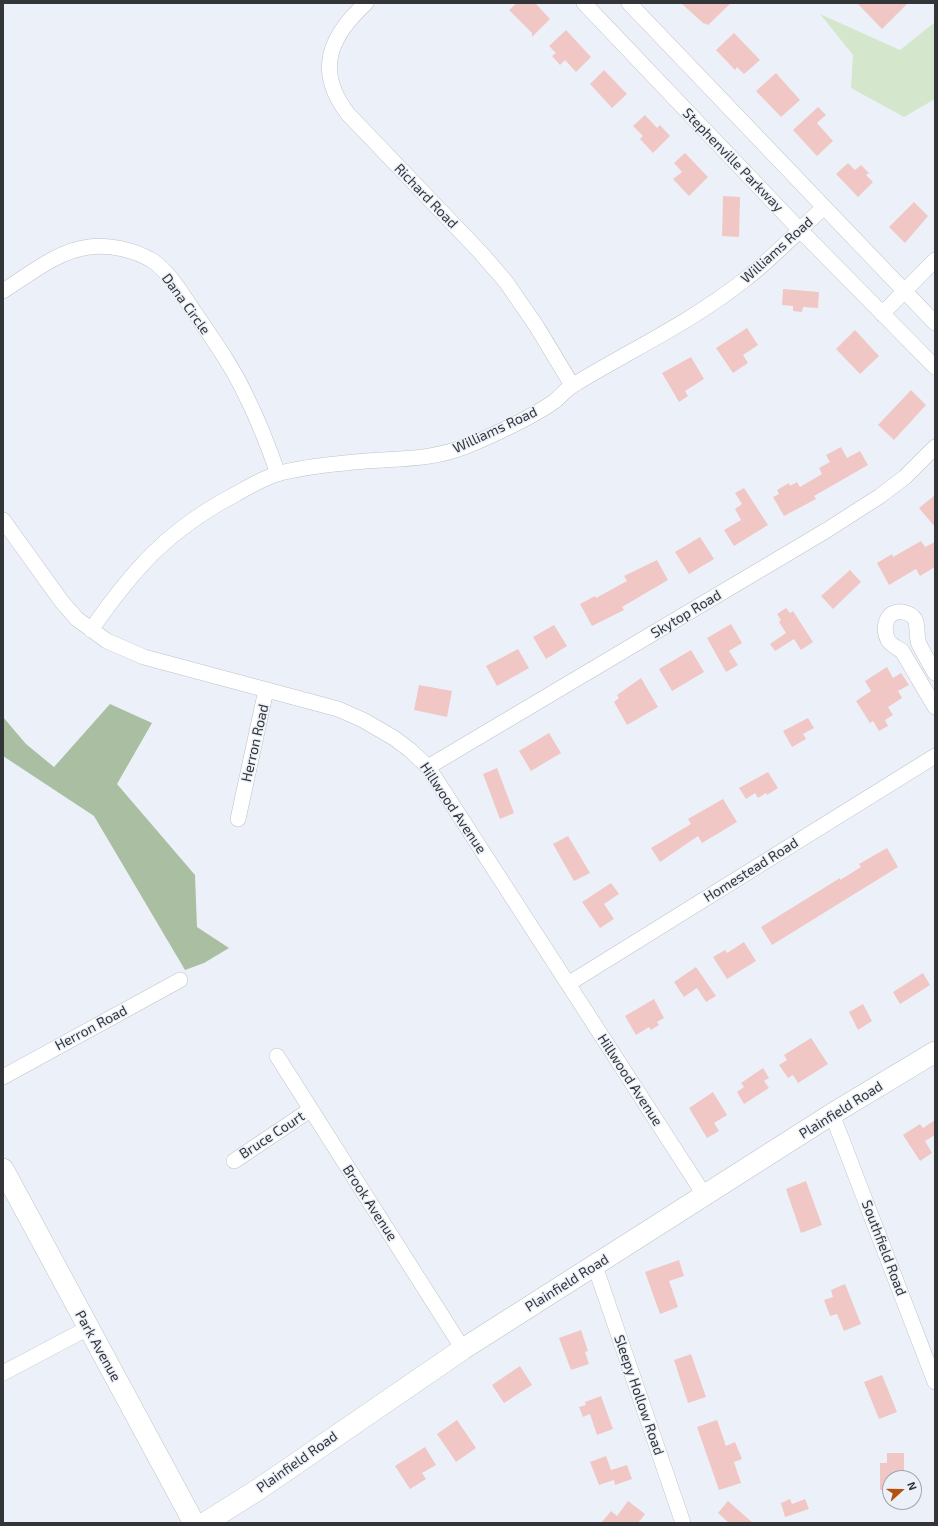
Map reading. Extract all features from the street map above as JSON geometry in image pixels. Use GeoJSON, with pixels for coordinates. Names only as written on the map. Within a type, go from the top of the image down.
{"type":"FeatureCollection","features":[{"type":"Feature","properties":{"kind":"street","name":"Richard Road"},"geometry":{"type":"LineString","coordinates":[[366,3],[347,22],[333,47],[330,64],[334,93],[348,114],[506,282],[537,327],[572,385]]}},
{"type":"Feature","properties":{"kind":"street","name":"Stephenville Parkway"},"geometry":{"type":"LineString","coordinates":[[584,3],[800,230],[935,367]]}},
{"type":"Feature","properties":{"kind":"street"},"geometry":{"type":"LineString","coordinates":[[629,3],[935,323]]}},
{"type":"Feature","properties":{"kind":"street","name":"Williams Road"},"geometry":{"type":"LineString","coordinates":[[91,630],[118,591],[173,534],[218,503],[278,474],[365,460],[416,459],[439,455],[468,446],[494,434],[554,401],[572,385],[685,322],[770,260],[824,207]]}},
{"type":"Feature","properties":{"kind":"street","name":"Dana Circle"},"geometry":{"type":"LineString","coordinates":[[3,291],[66,252],[89,247],[105,246],[121,249],[152,261],[173,280],[243,390],[264,435],[278,474]]}},
{"type":"Feature","properties":{"kind":"street"},"geometry":{"type":"LineString","coordinates":[[882,314],[935,260]]}},
{"type":"Feature","properties":{"kind":"street","name":"Skytop Road"},"geometry":{"type":"LineString","coordinates":[[428,767],[828,530],[899,482],[935,447]]}},
{"type":"Feature","properties":{"kind":"street","name":"Hillwood Avenue"},"geometry":{"type":"LineString","coordinates":[[3,520],[62,602],[77,619],[107,641],[144,657],[338,709],[363,720],[394,738],[410,750],[428,767],[705,1196]]}},
{"type":"Feature","properties":{"kind":"street"},"geometry":{"type":"LineString","coordinates":[[935,674],[918,642],[919,633],[915,620],[907,613],[900,611],[894,613],[885,622],[888,639],[895,647],[902,651],[935,707]]}},
{"type":"Feature","properties":{"kind":"street","name":"Herron Road"},"geometry":{"type":"LineString","coordinates":[[238,819],[266,690]]}},
{"type":"Feature","properties":{"kind":"street","name":"Homestead Road"},"geometry":{"type":"LineString","coordinates":[[568,984],[935,756]]}},
{"type":"Feature","properties":{"kind":"street","name":"Herron Road"},"geometry":{"type":"LineString","coordinates":[[3,1077],[180,980]]}},
{"type":"Feature","properties":{"kind":"street","name":"Plainfield Road"},"geometry":{"type":"LineString","coordinates":[[205,1523],[259,1489],[463,1349],[832,1114],[935,1052]]}},
{"type":"Feature","properties":{"kind":"street","name":"Brook Avenue"},"geometry":{"type":"LineString","coordinates":[[277,1056],[463,1349]]}},
{"type":"Feature","properties":{"kind":"street","name":"Bruce Court"},"geometry":{"type":"LineString","coordinates":[[234,1161],[310,1110]]}},
{"type":"Feature","properties":{"kind":"street","name":"Southfield Road"},"geometry":{"type":"LineString","coordinates":[[832,1114],[935,1382]]}},
{"type":"Feature","properties":{"kind":"street","name":"Park Avenue"},"geometry":{"type":"LineString","coordinates":[[3,1169],[194,1523]]}},
{"type":"Feature","properties":{"kind":"street","name":"Sleepy Hollow Road"},"geometry":{"type":"LineString","coordinates":[[595,1266],[683,1523]]}},
{"type":"Feature","properties":{"kind":"street"},"geometry":{"type":"LineString","coordinates":[[3,1373],[88,1328]]}},
{"type":"Feature","properties":{"kind":"green space"},"geometry":{"type":"Polygon","coordinates":[[[820,14],[900,50],[935,22],[935,99],[904,117],[851,88],[853,55],[820,14]]]}},
{"type":"Feature","properties":{"kind":"green space"},"geometry":{"type":"Polygon","coordinates":[[[110,704],[152,723],[117,784],[195,875],[197,927],[229,948],[204,963],[185,970],[94,816],[3,756],[3,717],[26,744],[54,767],[110,704]]]}},
{"type":"Feature","properties":{"kind":"building"},"geometry":{"type":"Polygon","coordinates":[[[517,3],[535,3],[550,19],[532,37],[532,33],[509,10],[517,3]]]}},
{"type":"Feature","properties":{"kind":"building"},"geometry":{"type":"Polygon","coordinates":[[[681,3],[731,3],[708,25],[703,23],[681,3]]]}},
{"type":"Feature","properties":{"kind":"building"},"geometry":{"type":"Polygon","coordinates":[[[857,3],[908,3],[882,29],[857,3]]]}},
{"type":"Feature","properties":{"kind":"building"},"geometry":{"type":"Polygon","coordinates":[[[566,30],[591,57],[576,72],[565,60],[560,65],[552,56],[556,53],[549,46],[566,30]]]}},
{"type":"Feature","properties":{"kind":"building"},"geometry":{"type":"Polygon","coordinates":[[[734,33],[760,60],[744,74],[737,67],[735,70],[716,50],[734,33]]]}},
{"type":"Feature","properties":{"kind":"building"},"geometry":{"type":"Polygon","coordinates":[[[604,70],[627,94],[612,108],[590,84],[604,70]]]}},
{"type":"Feature","properties":{"kind":"building"},"geometry":{"type":"Polygon","coordinates":[[[776,73],[800,100],[781,117],[756,91],[776,73]]]}},
{"type":"Feature","properties":{"kind":"building"},"geometry":{"type":"Polygon","coordinates":[[[818,107],[826,115],[817,123],[833,141],[817,156],[793,130],[818,107]]]}},
{"type":"Feature","properties":{"kind":"building"},"geometry":{"type":"Polygon","coordinates":[[[645,115],[657,128],[660,125],[670,136],[653,153],[640,139],[643,136],[633,126],[645,115]]]}},
{"type":"Feature","properties":{"kind":"building"},"geometry":{"type":"Polygon","coordinates":[[[685,153],[708,177],[689,196],[673,179],[682,172],[674,163],[685,153]]]}},
{"type":"Feature","properties":{"kind":"building"},"geometry":{"type":"Polygon","coordinates":[[[848,163],[855,170],[861,165],[869,173],[866,175],[873,182],[858,197],[836,174],[848,163]]]}},
{"type":"Feature","properties":{"kind":"building"},"geometry":{"type":"Polygon","coordinates":[[[723,196],[740,197],[739,237],[722,236],[723,196]]]}},
{"type":"Feature","properties":{"kind":"building"},"geometry":{"type":"Polygon","coordinates":[[[914,202],[928,216],[905,243],[889,227],[914,202]]]}},
{"type":"Feature","properties":{"kind":"building"},"geometry":{"type":"Polygon","coordinates":[[[783,289],[819,292],[818,308],[803,307],[802,312],[793,311],[793,306],[782,305],[783,289]]]}},
{"type":"Feature","properties":{"kind":"building"},"geometry":{"type":"Polygon","coordinates":[[[747,328],[758,345],[743,355],[748,363],[733,373],[716,348],[747,328]]]}},
{"type":"Feature","properties":{"kind":"building"},"geometry":{"type":"Polygon","coordinates":[[[855,330],[879,356],[860,374],[836,349],[855,330]]]}},
{"type":"Feature","properties":{"kind":"building"},"geometry":{"type":"Polygon","coordinates":[[[691,357],[704,379],[685,391],[688,396],[679,402],[662,373],[691,357]]]}},
{"type":"Feature","properties":{"kind":"building"},"geometry":{"type":"Polygon","coordinates":[[[911,390],[926,405],[894,440],[878,425],[911,390]]]}},
{"type":"Feature","properties":{"kind":"building"},"geometry":{"type":"Polygon","coordinates":[[[841,447],[847,458],[860,451],[868,465],[814,496],[816,499],[784,516],[773,497],[779,494],[777,490],[789,483],[790,486],[797,482],[800,487],[822,474],[819,468],[830,462],[826,455],[841,447]]]}},
{"type":"Feature","properties":{"kind":"building"},"geometry":{"type":"Polygon","coordinates":[[[744,488],[768,525],[734,546],[724,530],[741,520],[735,509],[742,504],[735,493],[744,488]]]}},
{"type":"Feature","properties":{"kind":"building"},"geometry":{"type":"Polygon","coordinates":[[[935,495],[935,527],[919,508],[935,495]]]}},
{"type":"Feature","properties":{"kind":"building"},"geometry":{"type":"Polygon","coordinates":[[[700,537],[714,559],[689,574],[675,552],[700,537]]]}},
{"type":"Feature","properties":{"kind":"building"},"geometry":{"type":"Polygon","coordinates":[[[921,541],[925,547],[935,542],[935,567],[920,576],[916,569],[889,585],[877,563],[892,554],[893,557],[921,541]]]}},
{"type":"Feature","properties":{"kind":"building"},"geometry":{"type":"Polygon","coordinates":[[[657,560],[668,580],[622,607],[624,610],[592,626],[580,604],[595,596],[596,598],[627,581],[624,576],[657,560]]]}},
{"type":"Feature","properties":{"kind":"building"},"geometry":{"type":"Polygon","coordinates":[[[850,570],[861,582],[833,609],[821,596],[850,570]]]}},
{"type":"Feature","properties":{"kind":"building"},"geometry":{"type":"Polygon","coordinates":[[[786,608],[790,613],[793,611],[813,642],[801,650],[794,639],[775,651],[770,644],[786,633],[779,622],[781,620],[777,614],[786,608]]]}},
{"type":"Feature","properties":{"kind":"building"},"geometry":{"type":"Polygon","coordinates":[[[731,624],[742,643],[729,651],[738,665],[726,672],[707,638],[731,624]]]}},
{"type":"Feature","properties":{"kind":"building"},"geometry":{"type":"Polygon","coordinates":[[[554,625],[567,646],[546,659],[533,637],[554,625]]]}},
{"type":"Feature","properties":{"kind":"building"},"geometry":{"type":"Polygon","coordinates":[[[518,649],[529,668],[497,686],[486,666],[518,649]]]}},
{"type":"Feature","properties":{"kind":"building"},"geometry":{"type":"Polygon","coordinates":[[[691,650],[704,672],[672,691],[659,669],[691,650]]]}},
{"type":"Feature","properties":{"kind":"building"},"geometry":{"type":"Polygon","coordinates":[[[887,667],[893,678],[901,673],[909,685],[898,691],[902,698],[888,707],[893,715],[885,720],[888,726],[879,731],[873,721],[870,723],[856,701],[871,691],[865,681],[887,667]]]}},
{"type":"Feature","properties":{"kind":"building"},"geometry":{"type":"Polygon","coordinates":[[[641,678],[658,707],[627,725],[614,702],[619,698],[617,695],[641,678]]]}},
{"type":"Feature","properties":{"kind":"building"},"geometry":{"type":"Polygon","coordinates":[[[419,685],[452,691],[447,717],[414,710],[419,685]]]}},
{"type":"Feature","properties":{"kind":"building"},"geometry":{"type":"Polygon","coordinates":[[[808,718],[814,728],[803,734],[806,739],[792,747],[783,731],[808,718]]]}},
{"type":"Feature","properties":{"kind":"building"},"geometry":{"type":"Polygon","coordinates":[[[549,733],[561,753],[531,771],[519,751],[549,733]]]}},
{"type":"Feature","properties":{"kind":"building"},"geometry":{"type":"Polygon","coordinates":[[[497,768],[514,813],[500,819],[483,774],[497,768]]]}},
{"type":"Feature","properties":{"kind":"building"},"geometry":{"type":"Polygon","coordinates":[[[768,772],[778,788],[767,795],[766,793],[758,798],[755,793],[746,799],[739,788],[768,772]]]}},
{"type":"Feature","properties":{"kind":"building"},"geometry":{"type":"Polygon","coordinates":[[[723,799],[737,822],[702,843],[698,836],[660,862],[651,848],[691,824],[688,819],[723,799]]]}},
{"type":"Feature","properties":{"kind":"building"},"geometry":{"type":"Polygon","coordinates":[[[568,836],[590,873],[574,881],[553,844],[568,836]]]}},
{"type":"Feature","properties":{"kind":"building"},"geometry":{"type":"Polygon","coordinates":[[[887,848],[898,867],[772,945],[761,927],[840,878],[840,880],[861,867],[859,864],[887,848]]]}},
{"type":"Feature","properties":{"kind":"building"},"geometry":{"type":"Polygon","coordinates":[[[611,883],[619,894],[604,904],[614,919],[600,928],[582,902],[611,883]]]}},
{"type":"Feature","properties":{"kind":"building"},"geometry":{"type":"Polygon","coordinates":[[[744,942],[756,961],[727,979],[713,957],[725,950],[727,953],[744,942]]]}},
{"type":"Feature","properties":{"kind":"building"},"geometry":{"type":"Polygon","coordinates":[[[696,967],[716,996],[706,1002],[697,988],[684,997],[674,982],[696,967]]]}},
{"type":"Feature","properties":{"kind":"building"},"geometry":{"type":"Polygon","coordinates":[[[923,973],[930,985],[900,1004],[893,992],[923,973]]]}},
{"type":"Feature","properties":{"kind":"building"},"geometry":{"type":"Polygon","coordinates":[[[654,999],[664,1018],[657,1022],[659,1025],[651,1030],[649,1027],[636,1035],[625,1016],[654,999]]]}},
{"type":"Feature","properties":{"kind":"building"},"geometry":{"type":"Polygon","coordinates":[[[863,1004],[872,1021],[858,1030],[849,1012],[863,1004]]]}},
{"type":"Feature","properties":{"kind":"building"},"geometry":{"type":"Polygon","coordinates":[[[811,1038],[828,1064],[798,1083],[793,1075],[788,1078],[779,1065],[787,1060],[784,1055],[811,1038]]]}},
{"type":"Feature","properties":{"kind":"building"},"geometry":{"type":"Polygon","coordinates":[[[763,1068],[769,1078],[764,1081],[769,1088],[744,1104],[737,1092],[744,1087],[741,1083],[763,1068]]]}},
{"type":"Feature","properties":{"kind":"building"},"geometry":{"type":"Polygon","coordinates":[[[713,1092],[727,1115],[714,1123],[719,1131],[707,1138],[689,1108],[713,1092]]]}},
{"type":"Feature","properties":{"kind":"building"},"geometry":{"type":"Polygon","coordinates":[[[935,1120],[935,1135],[925,1141],[932,1153],[920,1161],[903,1135],[920,1124],[923,1128],[935,1120]]]}},
{"type":"Feature","properties":{"kind":"building"},"geometry":{"type":"Polygon","coordinates":[[[806,1181],[822,1225],[801,1233],[786,1189],[806,1181]]]}},
{"type":"Feature","properties":{"kind":"building"},"geometry":{"type":"Polygon","coordinates":[[[679,1260],[684,1276],[669,1281],[678,1307],[660,1314],[645,1272],[679,1260]]]}},
{"type":"Feature","properties":{"kind":"building"},"geometry":{"type":"Polygon","coordinates":[[[845,1284],[861,1324],[844,1331],[837,1314],[830,1316],[824,1300],[833,1297],[831,1290],[845,1284]]]}},
{"type":"Feature","properties":{"kind":"building"},"geometry":{"type":"Polygon","coordinates":[[[581,1330],[588,1351],[585,1352],[589,1364],[571,1370],[559,1338],[581,1330]]]}},
{"type":"Feature","properties":{"kind":"building"},"geometry":{"type":"Polygon","coordinates":[[[691,1354],[706,1397],[688,1403],[674,1360],[691,1354]]]}},
{"type":"Feature","properties":{"kind":"building"},"geometry":{"type":"Polygon","coordinates":[[[520,1366],[532,1385],[504,1403],[492,1385],[520,1366]]]}},
{"type":"Feature","properties":{"kind":"building"},"geometry":{"type":"Polygon","coordinates":[[[882,1375],[897,1412],[879,1419],[864,1382],[882,1375]]]}},
{"type":"Feature","properties":{"kind":"building"},"geometry":{"type":"Polygon","coordinates":[[[601,1396],[613,1429],[597,1435],[590,1414],[583,1417],[579,1407],[586,1405],[585,1402],[601,1396]]]}},
{"type":"Feature","properties":{"kind":"building"},"geometry":{"type":"Polygon","coordinates":[[[457,1420],[476,1448],[456,1462],[437,1434],[457,1420]]]}},
{"type":"Feature","properties":{"kind":"building"},"geometry":{"type":"Polygon","coordinates":[[[717,1420],[726,1446],[735,1442],[742,1459],[734,1462],[741,1483],[719,1490],[697,1427],[717,1420]]]}},
{"type":"Feature","properties":{"kind":"building"},"geometry":{"type":"Polygon","coordinates":[[[425,1447],[436,1465],[422,1473],[426,1479],[410,1489],[395,1466],[425,1447]]]}},
{"type":"Feature","properties":{"kind":"building"},"geometry":{"type":"Polygon","coordinates":[[[887,1453],[904,1453],[904,1470],[882,1470],[882,1490],[880,1490],[880,1463],[887,1463],[887,1453]]]}},
{"type":"Feature","properties":{"kind":"building"},"geometry":{"type":"Polygon","coordinates":[[[606,1456],[611,1470],[627,1465],[632,1479],[615,1485],[614,1480],[599,1485],[590,1462],[606,1456]]]}},
{"type":"Feature","properties":{"kind":"building"},"geometry":{"type":"Polygon","coordinates":[[[790,1499],[792,1504],[805,1499],[809,1509],[785,1517],[781,1503],[790,1499]]]}},
{"type":"Feature","properties":{"kind":"building"},"geometry":{"type":"Polygon","coordinates":[[[628,1501],[645,1514],[638,1523],[601,1523],[611,1511],[617,1516],[628,1501]]]}},
{"type":"Feature","properties":{"kind":"building"},"geometry":{"type":"Polygon","coordinates":[[[728,1501],[753,1523],[729,1523],[718,1513],[728,1501]]]}}]}
